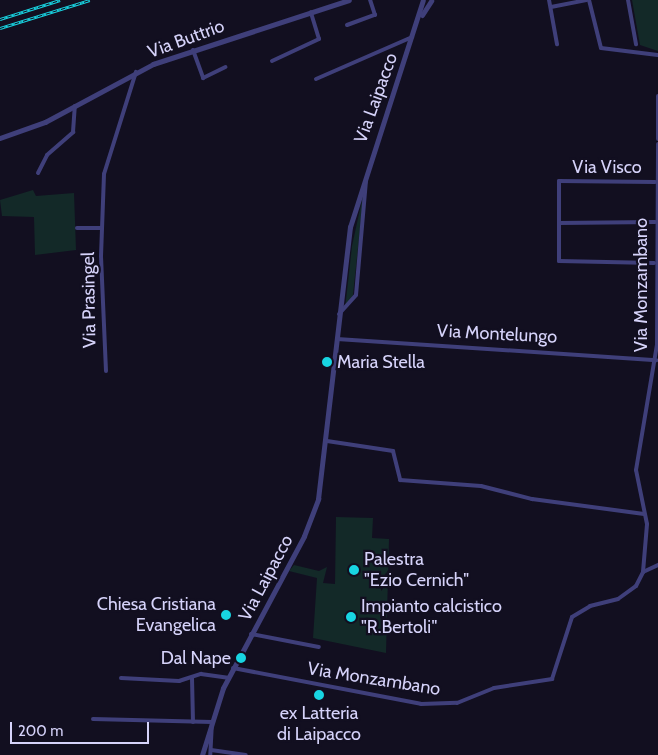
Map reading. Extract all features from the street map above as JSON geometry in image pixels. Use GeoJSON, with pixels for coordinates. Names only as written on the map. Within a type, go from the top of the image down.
{"type":"FeatureCollection","features":[{"type":"Feature","properties":{"kind":"street","name":"Via Buttrio"},"geometry":{"type":"LineString","coordinates":[[0,138],[75,106],[136,72],[193,50],[349,0]]}},
{"type":"Feature","properties":{"kind":"street"},"geometry":{"type":"LineString","coordinates":[[346,25],[375,15],[370,0]]}},
{"type":"Feature","properties":{"kind":"street","name":"Via Laipacco"},"geometry":{"type":"LineString","coordinates":[[202,755],[228,678],[312,516],[328,441],[339,314],[350,227],[366,169],[420,18],[429,0]]}},
{"type":"Feature","properties":{"kind":"street"},"geometry":{"type":"LineString","coordinates":[[550,0],[557,44]]}},
{"type":"Feature","properties":{"kind":"street"},"geometry":{"type":"LineString","coordinates":[[551,7],[588,0],[599,46],[658,55]]}},
{"type":"Feature","properties":{"kind":"street"},"geometry":{"type":"LineString","coordinates":[[628,0],[636,44]]}},
{"type":"Feature","properties":{"kind":"street"},"geometry":{"type":"LineString","coordinates":[[272,61],[319,39],[311,12]]}},
{"type":"Feature","properties":{"kind":"street","name":"Via Laipacco"},"geometry":{"type":"LineString","coordinates":[[316,79],[413,37]]}},
{"type":"Feature","properties":{"kind":"street"},"geometry":{"type":"LineString","coordinates":[[193,50],[203,78],[226,67]]}},
{"type":"Feature","properties":{"kind":"street","name":"Via Prasingel"},"geometry":{"type":"LineString","coordinates":[[106,371],[102,228],[105,167],[136,72]]}},
{"type":"Feature","properties":{"kind":"street"},"geometry":{"type":"LineString","coordinates":[[658,96],[658,139]]}},
{"type":"Feature","properties":{"kind":"street"},"geometry":{"type":"LineString","coordinates":[[38,172],[48,155],[73,132],[75,106]]}},
{"type":"Feature","properties":{"kind":"street","name":"Via Monzambano"},"geometry":{"type":"LineString","coordinates":[[233,668],[421,704],[466,701],[494,688],[552,679],[572,617],[590,606],[628,594],[644,572],[644,514],[636,470],[656,360],[654,263],[658,144]]}},
{"type":"Feature","properties":{"kind":"street","name":"Via Laipacco"},"geometry":{"type":"LineString","coordinates":[[339,314],[356,295],[366,169]]}},
{"type":"Feature","properties":{"kind":"street","name":"Via Visco"},"geometry":{"type":"LineString","coordinates":[[559,223],[559,181],[656,182]]}},
{"type":"Feature","properties":{"kind":"street"},"geometry":{"type":"LineString","coordinates":[[654,263],[559,261],[559,223],[655,222]]}},
{"type":"Feature","properties":{"kind":"street","name":"Via Prasingel"},"geometry":{"type":"LineString","coordinates":[[77,228],[102,228]]}},
{"type":"Feature","properties":{"kind":"street","name":"Via Montelungo"},"geometry":{"type":"LineString","coordinates":[[337,339],[656,360]]}},
{"type":"Feature","properties":{"kind":"street"},"geometry":{"type":"LineString","coordinates":[[328,441],[393,451],[400,480],[480,486],[532,500],[644,514]]}},
{"type":"Feature","properties":{"kind":"street"},"geometry":{"type":"LineString","coordinates":[[644,572],[658,565]]}},
{"type":"Feature","properties":{"kind":"street"},"geometry":{"type":"LineString","coordinates":[[252,634],[319,647]]}},
{"type":"Feature","properties":{"kind":"street"},"geometry":{"type":"LineString","coordinates":[[121,678],[192,678],[201,674],[228,678]]}},
{"type":"Feature","properties":{"kind":"street"},"geometry":{"type":"LineString","coordinates":[[192,678],[193,722]]}},
{"type":"Feature","properties":{"kind":"street"},"geometry":{"type":"LineString","coordinates":[[93,719],[212,722]]}},
{"type":"Feature","properties":{"kind":"street","name":"Via Laipacco"},"geometry":{"type":"LineString","coordinates":[[212,722],[211,752],[246,755]]}},
{"type":"Feature","properties":{"kind":"green space"},"geometry":{"type":"Polygon","coordinates":[[[632,0],[658,0],[658,51],[640,45],[632,0]]]}},
{"type":"Feature","properties":{"kind":"green space"},"geometry":{"type":"Polygon","coordinates":[[[33,190],[36,196],[74,193],[76,250],[35,255],[34,217],[2,216],[0,200],[33,190]]]}},
{"type":"Feature","properties":{"kind":"green space"},"geometry":{"type":"Polygon","coordinates":[[[364,191],[353,295],[345,309],[352,246],[364,191]]]}},
{"type":"Feature","properties":{"kind":"green space"},"geometry":{"type":"Polygon","coordinates":[[[336,517],[373,518],[372,538],[389,539],[386,653],[313,638],[317,578],[289,571],[294,565],[319,571],[327,567],[323,583],[335,584],[336,517]]]}},
{"type":"Feature","properties":{"kind":"railway"},"geometry":{"type":"LineString","coordinates":[[0,19],[60,0]]}},
{"type":"Feature","properties":{"kind":"railway"},"geometry":{"type":"LineString","coordinates":[[0,28],[90,0]]}},
{"type":"Feature","properties":{"kind":"place","name":"Maria Stella"},"geometry":{"type":"Point","coordinates":[327,362]}},
{"type":"Feature","properties":{"kind":"place","name":"Palestra \"Ezio Cernich\""},"geometry":{"type":"Point","coordinates":[354,570]}},
{"type":"Feature","properties":{"kind":"place","name":"Chiesa Cristiana Evangelica"},"geometry":{"type":"Point","coordinates":[226,615]}},
{"type":"Feature","properties":{"kind":"place","name":"Impianto calcistico \"R.Bertoli\""},"geometry":{"type":"Point","coordinates":[351,617]}},
{"type":"Feature","properties":{"kind":"place","name":"Dal Nape"},"geometry":{"type":"Point","coordinates":[241,658]}},
{"type":"Feature","properties":{"kind":"place","name":"ex Latteria di Laipacco"},"geometry":{"type":"Point","coordinates":[319,695]}}]}
